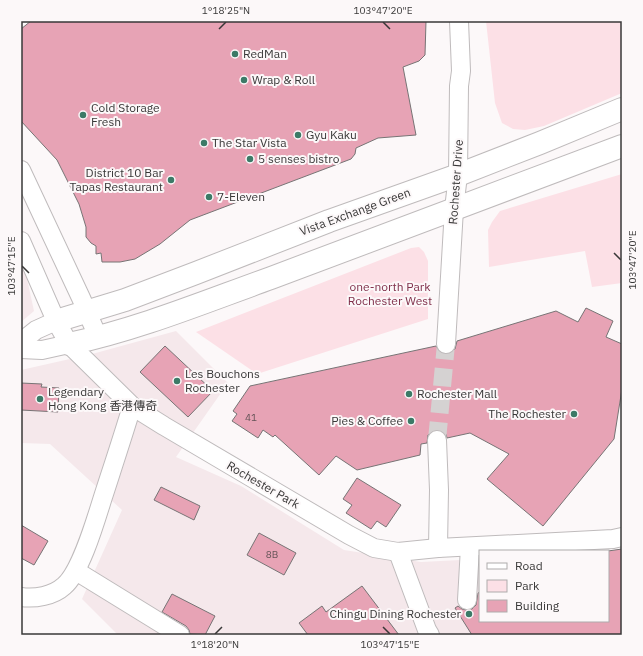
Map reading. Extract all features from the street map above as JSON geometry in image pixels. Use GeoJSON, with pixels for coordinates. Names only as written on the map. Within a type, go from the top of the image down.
{"type":"FeatureCollection","features":[{"type":"Feature","properties":{"kind":"street","name":"Rochester Drive"},"geometry":{"type":"LineString","coordinates":[[446,344],[454,209],[458,175],[458,86],[460,71],[459,21]]}},
{"type":"Feature","properties":{"kind":"street","name":"Vista Exchange Green"},"geometry":{"type":"LineString","coordinates":[[56,321],[125,300],[329,221],[458,175],[622,109]]}},
{"type":"Feature","properties":{"kind":"street"},"geometry":{"type":"LineString","coordinates":[[21,349],[42,350],[98,338],[194,307],[373,241],[622,146]]}},
{"type":"Feature","properties":{"kind":"street"},"geometry":{"type":"LineString","coordinates":[[21,170],[63,257],[98,338]]}},
{"type":"Feature","properties":{"kind":"street"},"geometry":{"type":"LineString","coordinates":[[21,241],[56,321],[69,344]]}},
{"type":"Feature","properties":{"kind":"street"},"geometry":{"type":"LineString","coordinates":[[21,342],[36,330],[56,321]]}},
{"type":"Feature","properties":{"kind":"street","name":"Rochester Park"},"geometry":{"type":"LineString","coordinates":[[69,344],[132,406],[349,535],[374,548],[398,552],[438,548],[613,539],[622,537]]}},
{"type":"Feature","properties":{"kind":"street"},"geometry":{"type":"LineString","coordinates":[[21,597],[32,598],[50,594],[64,586],[76,570],[91,532],[132,406]]}},
{"type":"Feature","properties":{"kind":"street"},"geometry":{"type":"LineString","coordinates":[[437,440],[439,490],[438,548]]}},
{"type":"Feature","properties":{"kind":"street"},"geometry":{"type":"LineString","coordinates":[[467,600],[470,547]]}},
{"type":"Feature","properties":{"kind":"street"},"geometry":{"type":"LineString","coordinates":[[398,552],[430,635]]}},
{"type":"Feature","properties":{"kind":"street"},"geometry":{"type":"LineString","coordinates":[[76,570],[180,635]]}},
{"type":"Feature","properties":{"kind":"shaded area"},"geometry":{"type":"Polygon","coordinates":[[[21,251],[34,311],[21,322],[21,251]]]}},
{"type":"Feature","properties":{"kind":"shaded area"},"geometry":{"type":"Polygon","coordinates":[[[176,331],[228,383],[176,457],[241,486],[344,550],[421,562],[479,559],[479,622],[609,622],[609,551],[622,549],[622,635],[118,635],[82,599],[122,510],[50,444],[21,443],[21,370],[92,354],[176,331]]]}},
{"type":"Feature","properties":{"kind":"green space"},"geometry":{"type":"Polygon","coordinates":[[[486,21],[622,21],[622,93],[544,126],[525,130],[513,129],[502,123],[495,103],[486,21]]]}},
{"type":"Feature","properties":{"kind":"green space"},"geometry":{"type":"Polygon","coordinates":[[[622,174],[622,283],[592,287],[585,251],[489,267],[488,230],[500,211],[622,174]]]}},
{"type":"Feature","properties":{"kind":"green space","name":"one-north Park Rochester West"},"geometry":{"type":"Polygon","coordinates":[[[419,247],[424,252],[428,261],[428,319],[257,374],[196,332],[411,248],[419,247]]]}},
{"type":"Feature","properties":{"kind":"building","name":"The Star Vista"},"geometry":{"type":"Polygon","coordinates":[[[31,21],[426,21],[425,55],[419,61],[403,67],[416,135],[378,138],[356,148],[355,154],[351,159],[190,220],[160,244],[135,259],[120,262],[102,262],[101,253],[96,254],[96,246],[86,237],[86,227],[79,204],[57,160],[21,121],[21,29],[31,21]]]}},
{"type":"Feature","properties":{"kind":"building"},"geometry":{"type":"Polygon","coordinates":[[[586,308],[613,321],[606,337],[622,344],[622,389],[614,439],[543,526],[487,479],[509,454],[470,433],[447,438],[446,434],[442,431],[432,431],[428,435],[427,443],[421,444],[420,455],[357,470],[336,456],[319,475],[275,435],[273,437],[263,430],[258,438],[232,421],[237,414],[233,411],[250,386],[436,346],[441,353],[450,354],[455,349],[457,341],[556,311],[578,322],[586,308]]]}},
{"type":"Feature","properties":{"kind":"building","name":"Les Bouchons Rochester"},"geometry":{"type":"Polygon","coordinates":[[[165,346],[213,391],[188,417],[140,372],[165,346]]]}},
{"type":"Feature","properties":{"kind":"building","name":"Legendary Hong Kong 香港傳奇"},"geometry":{"type":"Polygon","coordinates":[[[21,383],[42,384],[41,387],[59,388],[58,412],[21,410],[21,383]]]}},
{"type":"Feature","properties":{"kind":"building"},"geometry":{"type":"Polygon","coordinates":[[[357,478],[401,505],[386,527],[377,521],[371,529],[346,513],[352,505],[343,499],[357,478]]]}},
{"type":"Feature","properties":{"kind":"building"},"geometry":{"type":"Polygon","coordinates":[[[161,487],[200,506],[194,520],[154,500],[161,487]]]}},
{"type":"Feature","properties":{"kind":"building"},"geometry":{"type":"Polygon","coordinates":[[[21,525],[48,541],[34,565],[21,558],[21,525]]]}},
{"type":"Feature","properties":{"kind":"building"},"geometry":{"type":"Polygon","coordinates":[[[259,533],[296,553],[284,575],[247,555],[259,533]]]}},
{"type":"Feature","properties":{"kind":"building"},"geometry":{"type":"Polygon","coordinates":[[[622,549],[622,635],[472,635],[455,608],[458,606],[466,610],[472,609],[476,605],[479,592],[479,622],[609,622],[609,551],[622,549]]]}},
{"type":"Feature","properties":{"kind":"building"},"geometry":{"type":"Polygon","coordinates":[[[362,586],[399,635],[308,635],[299,623],[322,606],[326,612],[362,586]]]}},
{"type":"Feature","properties":{"kind":"building"},"geometry":{"type":"Polygon","coordinates":[[[172,594],[215,616],[205,635],[190,634],[186,626],[162,612],[172,594]]]}},
{"type":"Feature","properties":{"kind":"tunnel"},"geometry":{"type":"LineString","coordinates":[[437,440],[446,344]]}},
{"type":"Feature","properties":{"kind":"place","name":"RedMan"},"geometry":{"type":"Point","coordinates":[235,54]}},
{"type":"Feature","properties":{"kind":"place","name":"Wrap & Roll"},"geometry":{"type":"Point","coordinates":[244,80]}},
{"type":"Feature","properties":{"kind":"place","name":"Cold Storage Fresh"},"geometry":{"type":"Point","coordinates":[83,115]}},
{"type":"Feature","properties":{"kind":"place","name":"Gyu Kaku"},"geometry":{"type":"Point","coordinates":[298,135]}},
{"type":"Feature","properties":{"kind":"place","name":"The Star Vista"},"geometry":{"type":"Point","coordinates":[204,143]}},
{"type":"Feature","properties":{"kind":"place","name":"5 senses bistro"},"geometry":{"type":"Point","coordinates":[250,159]}},
{"type":"Feature","properties":{"kind":"place","name":"District 10 Bar Tapas Restaurant"},"geometry":{"type":"Point","coordinates":[171,180]}},
{"type":"Feature","properties":{"kind":"place","name":"7-Eleven"},"geometry":{"type":"Point","coordinates":[209,197]}},
{"type":"Feature","properties":{"kind":"place","name":"Les Bouchons Rochester"},"geometry":{"type":"Point","coordinates":[177,381]}},
{"type":"Feature","properties":{"kind":"place","name":"Rochester Mall"},"geometry":{"type":"Point","coordinates":[409,394]}},
{"type":"Feature","properties":{"kind":"place","name":"Legendary Hong Kong 香港傳奇"},"geometry":{"type":"Point","coordinates":[40,399]}},
{"type":"Feature","properties":{"kind":"place","name":"The Rochester"},"geometry":{"type":"Point","coordinates":[574,414]}},
{"type":"Feature","properties":{"kind":"place","name":"Pies & Coffee"},"geometry":{"type":"Point","coordinates":[411,421]}},
{"type":"Feature","properties":{"kind":"place","name":"Chingu Dining Rochester"},"geometry":{"type":"Point","coordinates":[469,614]}}]}
